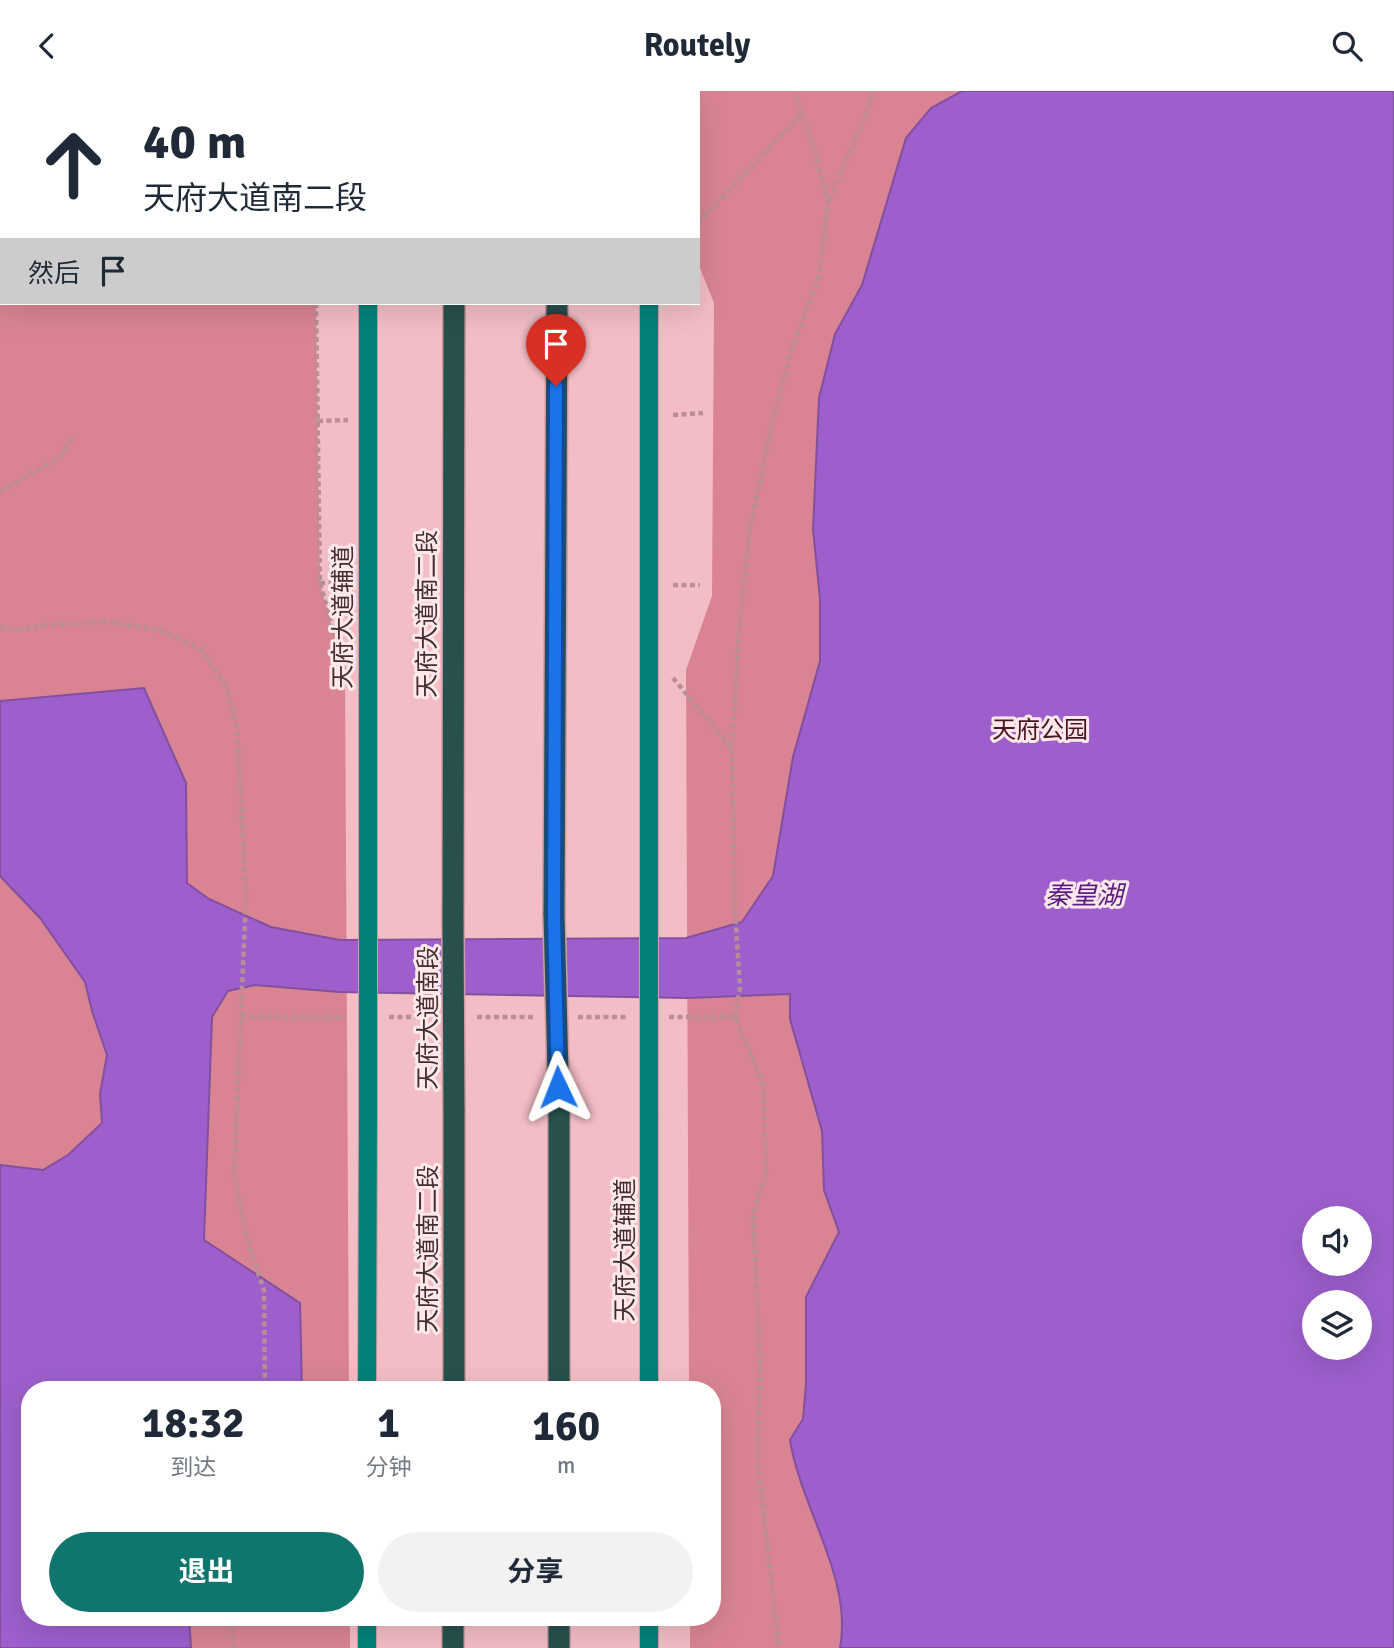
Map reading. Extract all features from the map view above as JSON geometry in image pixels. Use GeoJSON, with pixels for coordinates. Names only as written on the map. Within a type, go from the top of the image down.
{"type":"FeatureCollection","features":[{"type":"Feature","properties":{"kind":"highway","name":"天府大道南二段"},"geometry":{"type":"LineString","coordinates":[[453,926],[454,305]]}},
{"type":"Feature","properties":{"kind":"highway"},"geometry":{"type":"LineString","coordinates":[[557,305],[554,915],[558,1112],[558,1381]]}},
{"type":"Feature","properties":{"kind":"highway","name":"天府大道南段"},"geometry":{"type":"LineString","coordinates":[[453,926],[454,1109]]}},
{"type":"Feature","properties":{"kind":"highway","name":"天府大道南二段"},"geometry":{"type":"LineString","coordinates":[[454,1109],[454,1381]]}},
{"type":"Feature","properties":{"kind":"highway"},"geometry":{"type":"LineString","coordinates":[[453,1626],[453,1648]]}},
{"type":"Feature","properties":{"kind":"highway"},"geometry":{"type":"LineString","coordinates":[[558,1626],[558,1648]]}},
{"type":"Feature","properties":{"kind":"street","name":"天府大道辅道"},"geometry":{"type":"LineString","coordinates":[[368,305],[368,1381]]}},
{"type":"Feature","properties":{"kind":"street","name":"天府大道辅道"},"geometry":{"type":"LineString","coordinates":[[649,305],[649,1381]]}},
{"type":"Feature","properties":{"kind":"street"},"geometry":{"type":"LineString","coordinates":[[367,1626],[367,1648]]}},
{"type":"Feature","properties":{"kind":"street"},"geometry":{"type":"LineString","coordinates":[[649,1626],[649,1648]]}},
{"type":"Feature","properties":{"kind":"path"},"geometry":{"type":"LineString","coordinates":[[794,91],[816,155],[828,202]]}},
{"type":"Feature","properties":{"kind":"path"},"geometry":{"type":"LineString","coordinates":[[735,1017],[740,987],[735,912],[732,749],[739,631],[750,530],[771,427],[793,345],[819,278],[828,202],[870,105],[873,91]]}},
{"type":"Feature","properties":{"kind":"path"},"geometry":{"type":"LineString","coordinates":[[700,221],[801,114]]}},
{"type":"Feature","properties":{"kind":"path"},"geometry":{"type":"LineString","coordinates":[[316,305],[320,583],[345,676]]}},
{"type":"Feature","properties":{"kind":"path"},"geometry":{"type":"LineString","coordinates":[[673,415],[703,413]]}},
{"type":"Feature","properties":{"kind":"path"},"geometry":{"type":"LineString","coordinates":[[318,421],[352,420]]}},
{"type":"Feature","properties":{"kind":"path"},"geometry":{"type":"LineString","coordinates":[[0,492],[59,457],[74,436]]}},
{"type":"Feature","properties":{"kind":"path"},"geometry":{"type":"LineString","coordinates":[[320,583],[353,582]]}},
{"type":"Feature","properties":{"kind":"path"},"geometry":{"type":"LineString","coordinates":[[673,585],[700,585]]}},
{"type":"Feature","properties":{"kind":"path"},"geometry":{"type":"LineString","coordinates":[[0,627],[14,630],[46,625],[111,622],[160,630],[202,650],[226,687],[237,728],[246,896],[234,1177],[250,1249],[264,1290],[265,1381]]}},
{"type":"Feature","properties":{"kind":"path"},"geometry":{"type":"LineString","coordinates":[[673,678],[732,749]]}},
{"type":"Feature","properties":{"kind":"path"},"geometry":{"type":"LineString","coordinates":[[232,1626],[233,1648]]}},
{"type":"Feature","properties":{"kind":"green space","name":"秦皇湖"},"geometry":{"type":"Polygon","coordinates":[[[700,91],[1394,91],[1394,1648],[690,1648],[690,1626],[721,1626],[721,1381],[689,1381],[686,670],[712,596],[714,303],[700,268],[700,91]]]}},
{"type":"Feature","properties":{"kind":"green space"},"geometry":{"type":"Polygon","coordinates":[[[0,305],[316,305],[320,583],[345,676],[349,1381],[21,1381],[21,1626],[350,1626],[350,1648],[0,1648],[0,305]]]}},
{"type":"Feature","properties":{"kind":"water","name":"秦皇湖"},"geometry":{"type":"Polygon","coordinates":[[[962,91],[1394,91],[1394,1648],[840,1648],[842,1622],[833,1570],[804,1492],[790,1440],[803,1419],[806,1383],[806,1297],[839,1232],[824,1190],[822,1131],[790,1019],[790,994],[688,998],[339,992],[255,985],[228,991],[212,1017],[204,1240],[300,1303],[302,1381],[21,1381],[21,1626],[190,1626],[191,1648],[0,1648],[0,1165],[43,1170],[68,1155],[102,1123],[100,1094],[107,1055],[85,982],[40,918],[0,876],[0,701],[144,688],[186,783],[187,883],[209,899],[271,927],[340,940],[686,938],[742,922],[773,876],[793,757],[820,661],[820,599],[813,529],[819,398],[835,334],[862,285],[906,138],[931,108],[962,91]]]}},
{"type":"Feature","properties":{"kind":"route"},"geometry":{"type":"LineString","coordinates":[[556,386],[554,915],[558,1087]]}},
{"type":"Feature","properties":{"kind":"park label","name":"天府公园"},"geometry":{"type":"Point","coordinates":[1040,730]}}]}
